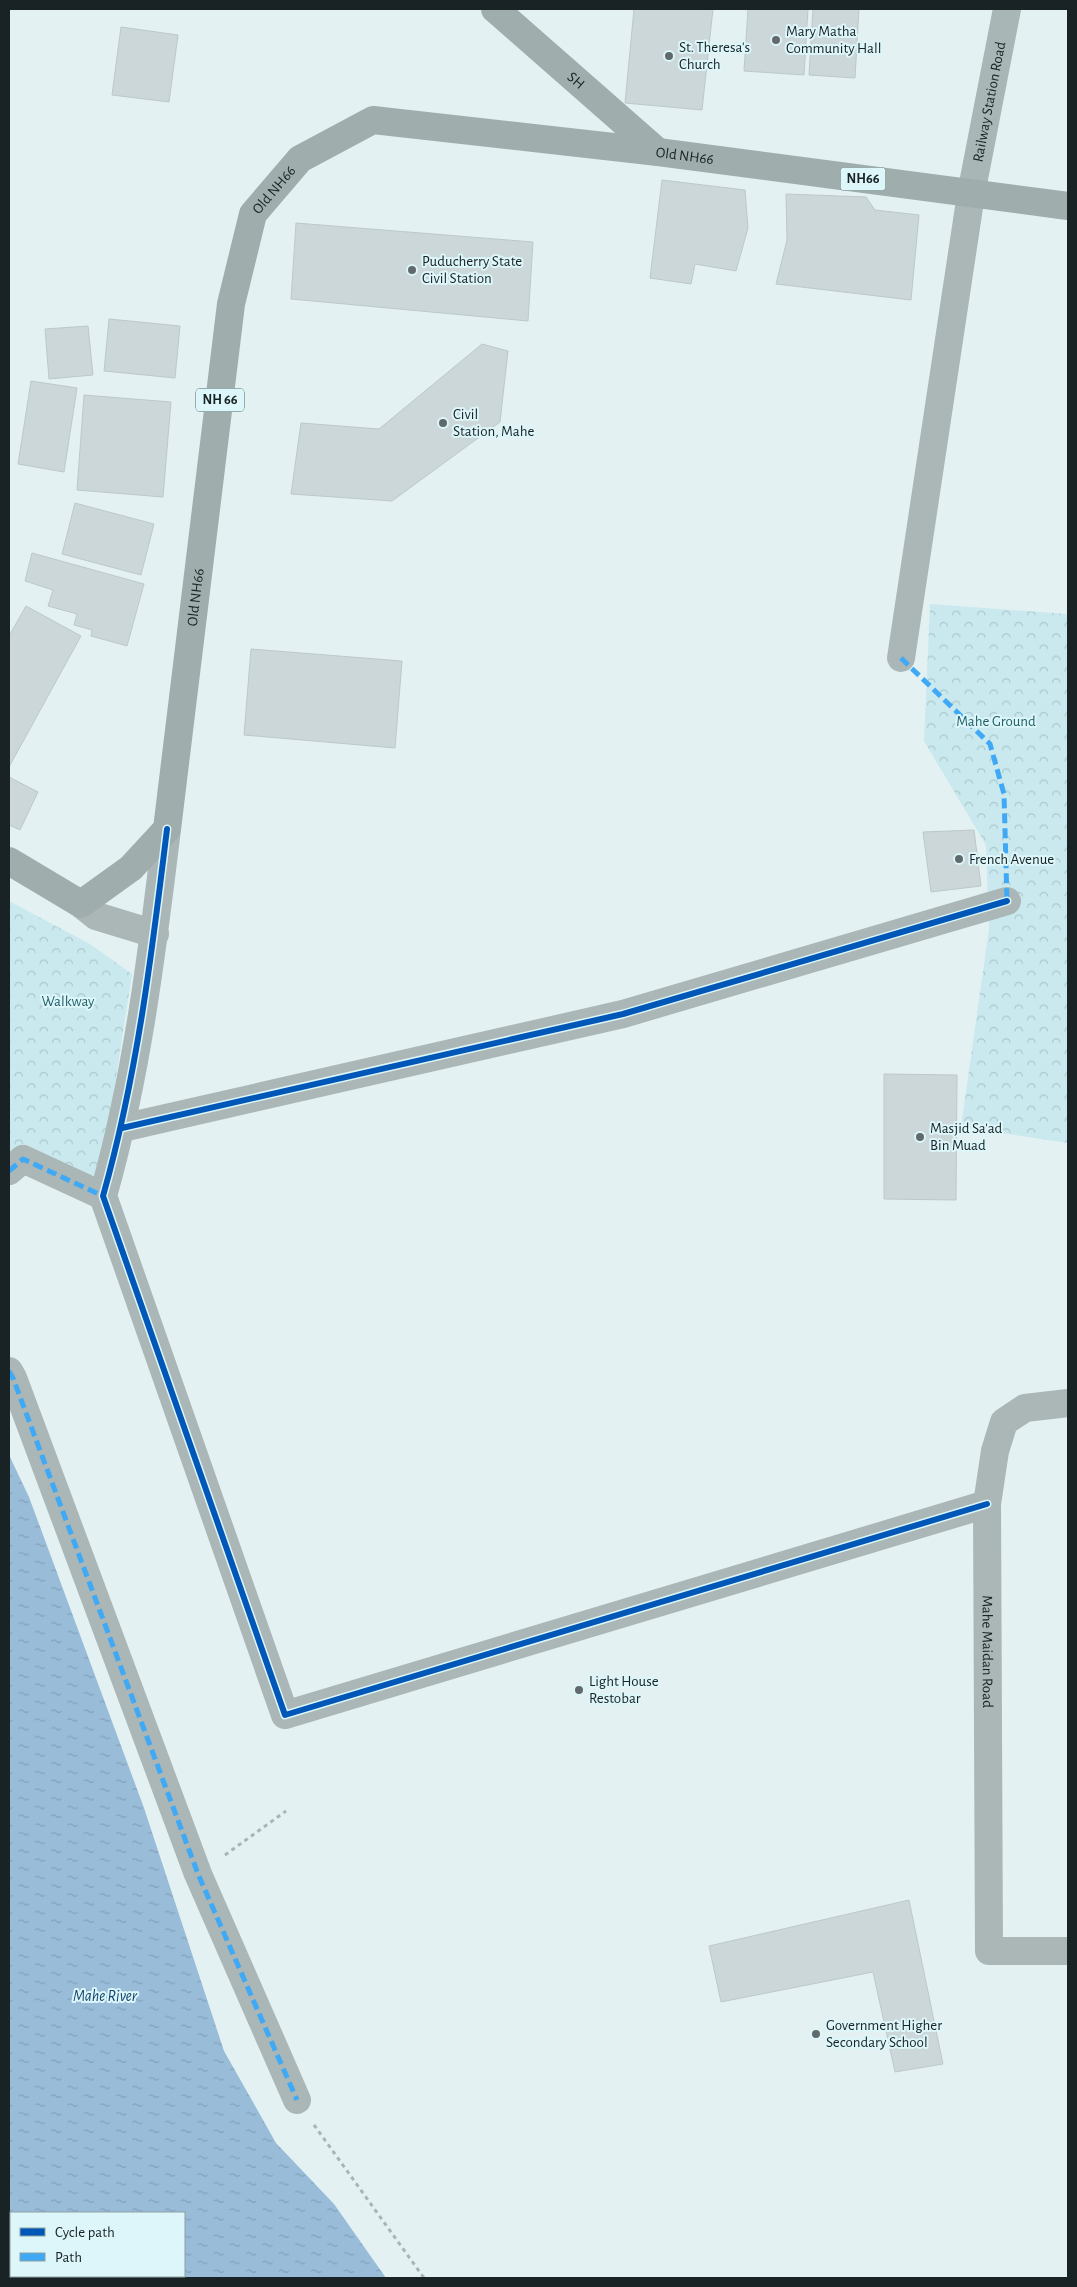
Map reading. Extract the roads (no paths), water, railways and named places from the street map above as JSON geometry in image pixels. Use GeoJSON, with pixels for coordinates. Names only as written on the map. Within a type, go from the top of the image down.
{"type":"FeatureCollection","features":[{"type":"Feature","properties":{"kind":"main road","name":"SH"},"geometry":{"type":"LineString","coordinates":[[495,9],[658,152]]}},
{"type":"Feature","properties":{"kind":"main road","name":"Old NH66"},"geometry":{"type":"LineString","coordinates":[[167,829],[231,304],[253,214],[300,159],[373,120],[658,152],[1068,206]]}},
{"type":"Feature","properties":{"kind":"main road"},"geometry":{"type":"LineString","coordinates":[[9,861],[81,904],[131,868],[167,829]]}},
{"type":"Feature","properties":{"kind":"street","name":"Railway Station Road"},"geometry":{"type":"LineString","coordinates":[[971,194],[1007,9]]}},
{"type":"Feature","properties":{"kind":"street"},"geometry":{"type":"LineString","coordinates":[[901,658],[971,194]]}},
{"type":"Feature","properties":{"kind":"street"},"geometry":{"type":"LineString","coordinates":[[167,829],[149,981],[122,1128],[103,1196],[285,1715],[987,1504]]}},
{"type":"Feature","properties":{"kind":"street"},"geometry":{"type":"LineString","coordinates":[[122,1128],[623,1014],[1006,901]]}},
{"type":"Feature","properties":{"kind":"street"},"geometry":{"type":"LineString","coordinates":[[81,904],[96,916],[154,934]]}},
{"type":"Feature","properties":{"kind":"street"},"geometry":{"type":"LineString","coordinates":[[9,1171],[23,1159],[103,1196]]}},
{"type":"Feature","properties":{"kind":"street"},"geometry":{"type":"LineString","coordinates":[[9,1371],[198,1874],[297,2100]]}},
{"type":"Feature","properties":{"kind":"street","name":"Mahe Maidan Road"},"geometry":{"type":"LineString","coordinates":[[1068,1403],[1025,1408],[1004,1422],[995,1451],[987,1504],[989,1951],[1068,1951]]}},
{"type":"Feature","properties":{"kind":"water","name":"Mahe River"},"geometry":{"type":"Polygon","coordinates":[[[9,1455],[29,1497],[144,1808],[224,2051],[276,2143],[334,2204],[386,2278],[9,2278],[9,1455]]]}},
{"type":"Feature","properties":{"kind":"place","name":"Mary Matha Community Hall"},"geometry":{"type":"Point","coordinates":[776,40]}},
{"type":"Feature","properties":{"kind":"place","name":"St. Theresa's Church"},"geometry":{"type":"Point","coordinates":[669,56]}},
{"type":"Feature","properties":{"kind":"place","name":"Puducherry State Civil Station"},"geometry":{"type":"Point","coordinates":[412,270]}},
{"type":"Feature","properties":{"kind":"place","name":"Civil Station, Mahe"},"geometry":{"type":"Point","coordinates":[443,423]}},
{"type":"Feature","properties":{"kind":"place","name":"French Avenue"},"geometry":{"type":"Point","coordinates":[959,859]}},
{"type":"Feature","properties":{"kind":"place","name":"Masjid Sa'ad Bin Muad"},"geometry":{"type":"Point","coordinates":[920,1137]}},
{"type":"Feature","properties":{"kind":"place","name":"Light House Restobar"},"geometry":{"type":"Point","coordinates":[579,1690]}},
{"type":"Feature","properties":{"kind":"place","name":"Government Higher Secondary School"},"geometry":{"type":"Point","coordinates":[816,2034]}},
{"type":"Feature","properties":{"kind":"park label","name":"Mahe Ground"},"geometry":{"type":"Point","coordinates":[996,721]}},
{"type":"Feature","properties":{"kind":"park label","name":"Walkway"},"geometry":{"type":"Point","coordinates":[68,1001]}}]}
